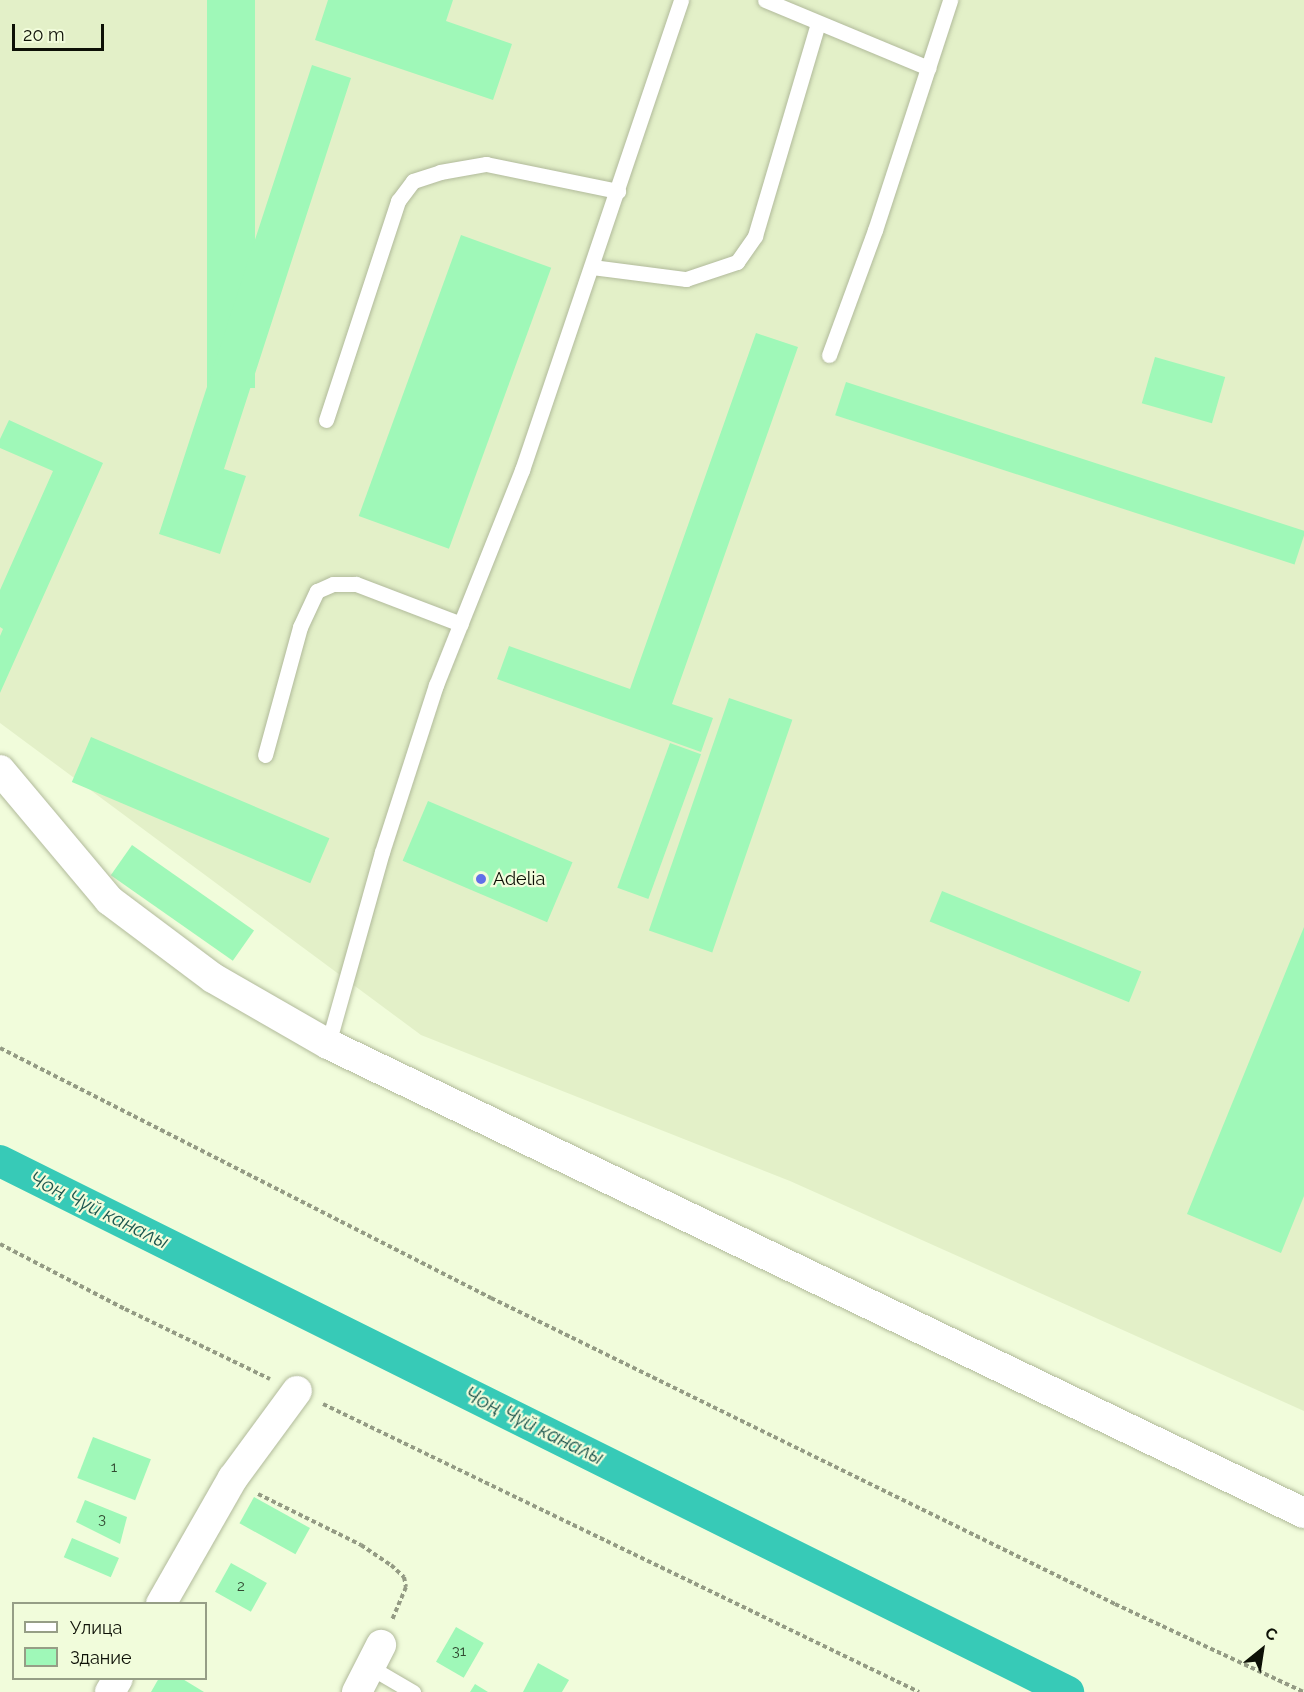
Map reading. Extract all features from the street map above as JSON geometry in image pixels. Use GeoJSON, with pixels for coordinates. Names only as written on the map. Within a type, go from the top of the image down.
{"type":"FeatureCollection","features":[{"type":"Feature","properties":{"kind":"street"},"geometry":{"type":"LineString","coordinates":[[0,770],[109,900],[213,978],[328,1044],[1304,1513]]}},
{"type":"Feature","properties":{"kind":"street"},"geometry":{"type":"LineString","coordinates":[[162,1602],[232,1478],[297,1391]]}},
{"type":"Feature","properties":{"kind":"lane"},"geometry":{"type":"LineString","coordinates":[[328,1044],[382,852],[436,685],[522,470],[681,0]]}},
{"type":"Feature","properties":{"kind":"lane"},"geometry":{"type":"LineString","coordinates":[[765,0],[928,68]]}},
{"type":"Feature","properties":{"kind":"lane"},"geometry":{"type":"LineString","coordinates":[[829,355],[875,230],[950,0]]}},
{"type":"Feature","properties":{"kind":"lane"},"geometry":{"type":"LineString","coordinates":[[592,267],[686,279],[737,262],[755,236],[818,23]]}},
{"type":"Feature","properties":{"kind":"lane"},"geometry":{"type":"LineString","coordinates":[[326,420],[398,201],[413,181],[440,172],[486,164],[618,190]]}},
{"type":"Feature","properties":{"kind":"lane"},"geometry":{"type":"LineString","coordinates":[[266,755],[300,627],[317,591],[333,585],[356,584],[461,624]]}},
{"type":"Feature","properties":{"kind":"lane"},"geometry":{"type":"LineString","coordinates":[[369,1668],[413,1692]]}},
{"type":"Feature","properties":{"kind":"path"},"geometry":{"type":"LineString","coordinates":[[0,1048],[491,1298],[1115,1604],[1304,1692]]}},
{"type":"Feature","properties":{"kind":"path"},"geometry":{"type":"LineString","coordinates":[[0,1244],[125,1310],[919,1692]]}},
{"type":"Feature","properties":{"kind":"path"},"geometry":{"type":"LineString","coordinates":[[232,1478],[253,1491],[361,1545],[391,1565],[404,1577],[406,1587],[369,1668]]}},
{"type":"Feature","properties":{"kind":"shaded area"},"geometry":{"type":"Polygon","coordinates":[[[0,0],[1304,0],[1304,1411],[790,1181],[421,1035],[0,723],[0,0]]]}},
{"type":"Feature","properties":{"kind":"building"},"geometry":{"type":"Polygon","coordinates":[[[207,0],[255,0],[255,388],[207,388],[207,0]]]}},
{"type":"Feature","properties":{"kind":"building"},"geometry":{"type":"Polygon","coordinates":[[[328,0],[453,0],[446,21],[512,44],[493,100],[315,40],[328,0]]]}},
{"type":"Feature","properties":{"kind":"building"},"geometry":{"type":"Polygon","coordinates":[[[312,65],[351,78],[224,469],[246,476],[220,554],[159,534],[312,65]]]}},
{"type":"Feature","properties":{"kind":"building"},"geometry":{"type":"Polygon","coordinates":[[[461,235],[551,268],[449,549],[359,516],[461,235]]]}},
{"type":"Feature","properties":{"kind":"building"},"geometry":{"type":"Polygon","coordinates":[[[756,333],[798,347],[672,704],[713,718],[701,752],[497,679],[509,646],[630,689],[756,333]]]}},
{"type":"Feature","properties":{"kind":"building"},"geometry":{"type":"Polygon","coordinates":[[[1155,357],[1225,377],[1212,423],[1142,403],[1155,357]]]}},
{"type":"Feature","properties":{"kind":"building"},"geometry":{"type":"Polygon","coordinates":[[[846,382],[1304,531],[1295,565],[835,415],[846,382]]]}},
{"type":"Feature","properties":{"kind":"building"},"geometry":{"type":"Polygon","coordinates":[[[9,420],[103,463],[0,693],[0,636],[3,629],[0,627],[0,590],[53,471],[0,448],[0,439],[9,420]]]}},
{"type":"Feature","properties":{"kind":"building"},"geometry":{"type":"Polygon","coordinates":[[[729,698],[792,720],[712,952],[649,931],[729,698]]]}},
{"type":"Feature","properties":{"kind":"building"},"geometry":{"type":"Polygon","coordinates":[[[91,737],[329,838],[310,883],[72,782],[91,737]]]}},
{"type":"Feature","properties":{"kind":"building"},"geometry":{"type":"Polygon","coordinates":[[[670,743],[701,754],[648,899],[617,888],[670,743]]]}},
{"type":"Feature","properties":{"kind":"building"},"geometry":{"type":"Polygon","coordinates":[[[428,801],[573,862],[547,922],[403,861],[428,801]]]}},
{"type":"Feature","properties":{"kind":"building"},"geometry":{"type":"Polygon","coordinates":[[[132,845],[254,930],[233,961],[111,875],[132,845]]]}},
{"type":"Feature","properties":{"kind":"building"},"geometry":{"type":"Polygon","coordinates":[[[942,891],[1141,972],[1129,1002],[930,922],[942,891]]]}},
{"type":"Feature","properties":{"kind":"building"},"geometry":{"type":"Polygon","coordinates":[[[1304,927],[1304,1196],[1281,1253],[1187,1214],[1304,927]]]}},
{"type":"Feature","properties":{"kind":"building"},"geometry":{"type":"Polygon","coordinates":[[[93,1437],[151,1459],[135,1500],[77,1478],[93,1437]]]}},
{"type":"Feature","properties":{"kind":"building"},"geometry":{"type":"Polygon","coordinates":[[[254,1497],[310,1528],[295,1554],[239,1523],[254,1497]]]}},
{"type":"Feature","properties":{"kind":"building"},"geometry":{"type":"Polygon","coordinates":[[[85,1500],[127,1517],[120,1544],[76,1522],[85,1500]]]}},
{"type":"Feature","properties":{"kind":"building"},"geometry":{"type":"Polygon","coordinates":[[[72,1538],[119,1558],[111,1577],[64,1557],[72,1538]]]}},
{"type":"Feature","properties":{"kind":"building"},"geometry":{"type":"Polygon","coordinates":[[[231,1563],[267,1583],[251,1612],[215,1592],[231,1563]]]}},
{"type":"Feature","properties":{"kind":"building"},"geometry":{"type":"Polygon","coordinates":[[[456,1627],[484,1643],[464,1678],[436,1662],[456,1627]]]}},
{"type":"Feature","properties":{"kind":"building"},"geometry":{"type":"Polygon","coordinates":[[[538,1663],[569,1680],[562,1692],[523,1692],[538,1663]]]}},
{"type":"Feature","properties":{"kind":"building"},"geometry":{"type":"Polygon","coordinates":[[[158,1680],[184,1680],[204,1692],[151,1692],[158,1680]]]}},
{"type":"Feature","properties":{"kind":"building"},"geometry":{"type":"Polygon","coordinates":[[[475,1684],[488,1692],[470,1692],[475,1684]]]}},
{"type":"Feature","properties":{"kind":"waterway","name":"Чоң Чүй каналы"},"geometry":{"type":"LineString","coordinates":[[0,1161],[1068,1692]]}},
{"type":"Feature","properties":{"kind":"place","name":"Adelia"},"geometry":{"type":"Point","coordinates":[481,879]}}]}
